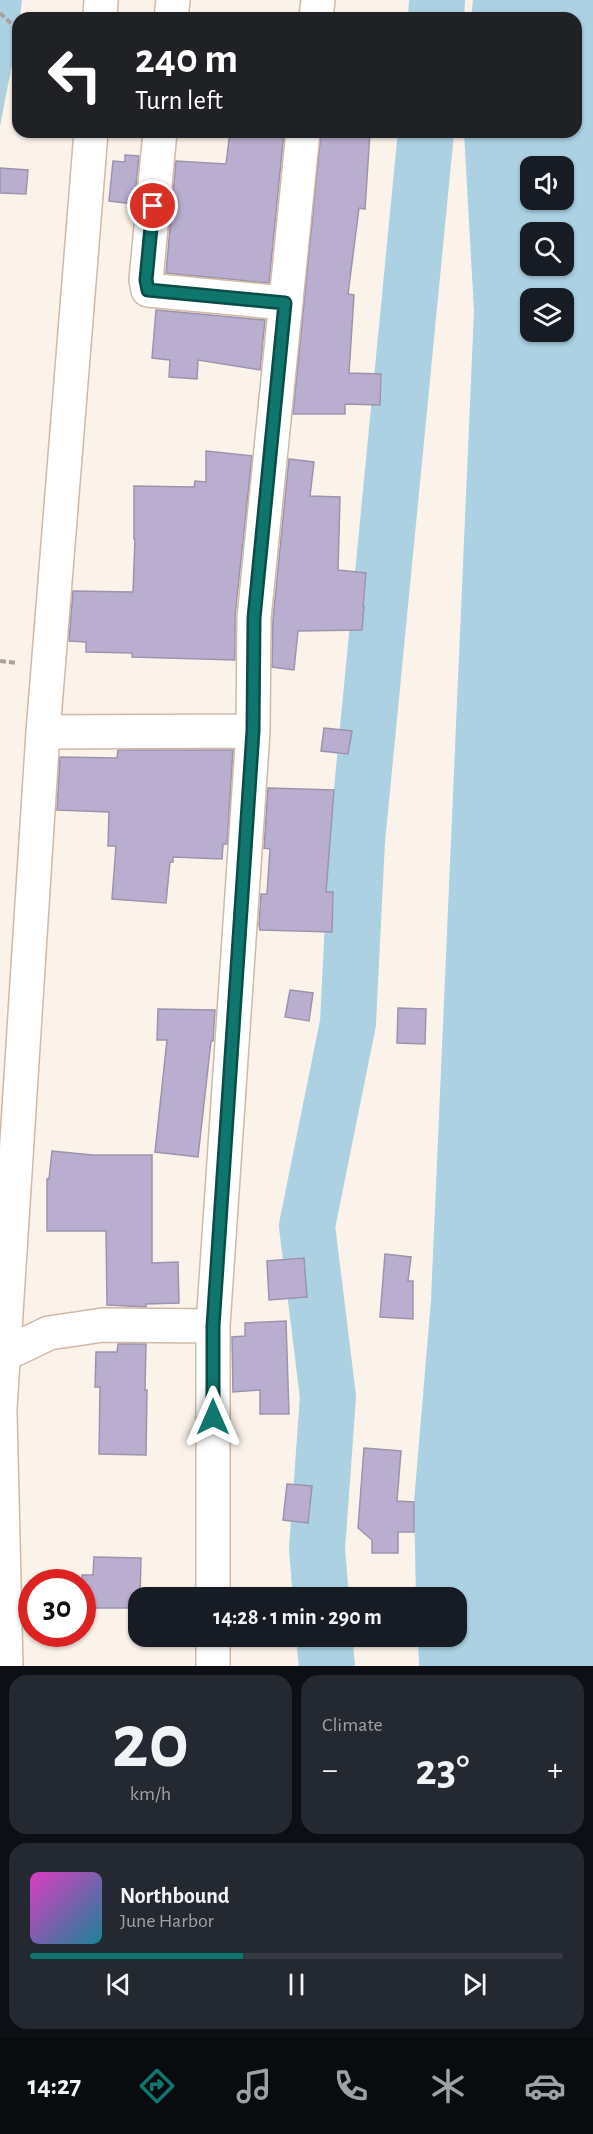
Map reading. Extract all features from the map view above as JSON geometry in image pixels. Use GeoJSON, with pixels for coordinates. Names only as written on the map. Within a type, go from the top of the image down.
{"type":"FeatureCollection","features":[{"type":"Feature","properties":{"kind":"street"},"geometry":{"type":"LineString","coordinates":[[0,1408],[43,732],[91,138]]}},
{"type":"Feature","properties":{"kind":"street"},"geometry":{"type":"LineString","coordinates":[[159,138],[146,280],[148,290],[285,303]]}},
{"type":"Feature","properties":{"kind":"street"},"geometry":{"type":"LineString","coordinates":[[213,1587],[213,1326],[253,731],[254,618],[302,138]]}},
{"type":"Feature","properties":{"kind":"street"},"geometry":{"type":"LineString","coordinates":[[43,732],[253,731]]}},
{"type":"Feature","properties":{"kind":"street"},"geometry":{"type":"LineString","coordinates":[[3,1355],[49,1333],[103,1325],[213,1326]]}},
{"type":"Feature","properties":{"kind":"street"},"geometry":{"type":"LineString","coordinates":[[0,1414],[6,1666]]}},
{"type":"Feature","properties":{"kind":"street"},"geometry":{"type":"LineString","coordinates":[[213,1647],[213,1666]]}},
{"type":"Feature","properties":{"kind":"path"},"geometry":{"type":"LineString","coordinates":[[0,13],[12,24]]}},
{"type":"Feature","properties":{"kind":"water"},"geometry":{"type":"Polygon","coordinates":[[[0,0],[22,0],[21,12],[12,12],[12,64],[0,126],[0,0]]]}},
{"type":"Feature","properties":{"kind":"water"},"geometry":{"type":"Polygon","coordinates":[[[473,0],[593,0],[593,1666],[419,1666],[418,1647],[467,1647],[467,1587],[416,1587],[414,1502],[431,1300],[474,311],[464,138],[582,138],[582,12],[472,12],[473,0]]]}},
{"type":"Feature","properties":{"kind":"building"},"geometry":{"type":"Polygon","coordinates":[[[229,138],[283,138],[269,283],[166,273],[176,161],[226,164],[229,138]]]}},
{"type":"Feature","properties":{"kind":"building"},"geometry":{"type":"Polygon","coordinates":[[[320,138],[370,138],[365,209],[359,208],[348,294],[354,295],[349,373],[381,374],[380,405],[345,404],[345,414],[293,414],[320,138]]]}},
{"type":"Feature","properties":{"kind":"building"},"geometry":{"type":"Polygon","coordinates":[[[125,155],[139,156],[134,204],[109,201],[113,161],[125,162],[125,155]]]}},
{"type":"Feature","properties":{"kind":"building"},"geometry":{"type":"Polygon","coordinates":[[[0,168],[28,170],[26,194],[0,193],[0,168]]]}},
{"type":"Feature","properties":{"kind":"building"},"geometry":{"type":"Polygon","coordinates":[[[156,310],[265,320],[260,370],[198,360],[197,379],[169,377],[170,360],[152,358],[156,310]]]}},
{"type":"Feature","properties":{"kind":"building"},"geometry":{"type":"Polygon","coordinates":[[[206,451],[252,456],[235,616],[235,660],[132,657],[132,653],[86,652],[86,642],[69,641],[73,591],[133,592],[134,486],[194,487],[195,481],[206,482],[206,451]]]}},
{"type":"Feature","properties":{"kind":"building"},"geometry":{"type":"Polygon","coordinates":[[[289,459],[314,462],[310,496],[340,497],[338,570],[366,573],[362,630],[298,631],[294,670],[272,667],[273,619],[289,459]]]}},
{"type":"Feature","properties":{"kind":"building"},"geometry":{"type":"Polygon","coordinates":[[[324,728],[352,731],[348,754],[321,751],[324,728]]]}},
{"type":"Feature","properties":{"kind":"building"},"geometry":{"type":"Polygon","coordinates":[[[118,750],[233,750],[227,844],[223,844],[222,859],[173,857],[173,862],[170,862],[166,903],[112,899],[116,846],[108,846],[109,812],[57,810],[60,757],[117,758],[118,750]]]}},
{"type":"Feature","properties":{"kind":"building"},"geometry":{"type":"Polygon","coordinates":[[[268,788],[334,790],[326,892],[333,892],[332,932],[260,930],[261,894],[267,894],[270,849],[264,848],[268,788]]]}},
{"type":"Feature","properties":{"kind":"building"},"geometry":{"type":"Polygon","coordinates":[[[290,990],[313,993],[309,1021],[285,1017],[290,990]]]}},
{"type":"Feature","properties":{"kind":"building"},"geometry":{"type":"Polygon","coordinates":[[[398,1008],[426,1009],[425,1044],[397,1043],[398,1008]]]}},
{"type":"Feature","properties":{"kind":"building"},"geometry":{"type":"Polygon","coordinates":[[[158,1009],[215,1010],[198,1157],[155,1152],[167,1040],[157,1040],[158,1009]]]}},
{"type":"Feature","properties":{"kind":"building"},"geometry":{"type":"Polygon","coordinates":[[[52,1151],[92,1155],[152,1155],[152,1263],[178,1262],[179,1303],[146,1304],[146,1307],[107,1305],[106,1231],[47,1231],[47,1179],[49,1179],[52,1151]]]}},
{"type":"Feature","properties":{"kind":"building"},"geometry":{"type":"Polygon","coordinates":[[[385,1254],[411,1257],[408,1281],[413,1281],[413,1319],[380,1317],[385,1254]]]}},
{"type":"Feature","properties":{"kind":"building"},"geometry":{"type":"Polygon","coordinates":[[[304,1258],[307,1297],[269,1300],[267,1261],[304,1258]]]}},
{"type":"Feature","properties":{"kind":"building"},"geometry":{"type":"Polygon","coordinates":[[[286,1321],[289,1414],[260,1414],[260,1390],[233,1392],[232,1337],[245,1336],[245,1323],[286,1321]]]}},
{"type":"Feature","properties":{"kind":"building"},"geometry":{"type":"Polygon","coordinates":[[[118,1344],[146,1344],[146,1455],[99,1454],[100,1387],[95,1387],[96,1352],[117,1352],[118,1344]]]}},
{"type":"Feature","properties":{"kind":"building"},"geometry":{"type":"Polygon","coordinates":[[[364,1448],[401,1451],[397,1501],[414,1502],[414,1532],[398,1532],[398,1553],[372,1553],[372,1540],[358,1528],[364,1448]]]}},
{"type":"Feature","properties":{"kind":"building"},"geometry":{"type":"Polygon","coordinates":[[[287,1484],[312,1486],[308,1523],[283,1520],[287,1484]]]}},
{"type":"Feature","properties":{"kind":"building"},"geometry":{"type":"Polygon","coordinates":[[[94,1557],[141,1558],[140,1587],[128,1587],[128,1608],[96,1608],[96,1569],[93,1569],[94,1557]]]}},
{"type":"Feature","properties":{"kind":"waterway"},"geometry":{"type":"LineString","coordinates":[[436,12],[437,0]]}},
{"type":"Feature","properties":{"kind":"waterway"},"geometry":{"type":"LineString","coordinates":[[320,1587],[317,1549],[328,1397],[307,1226],[348,1023],[357,841],[425,138]]}},
{"type":"Feature","properties":{"kind":"waterway"},"geometry":{"type":"LineString","coordinates":[[325,1647],[327,1666]]}},
{"type":"Feature","properties":{"kind":"route"},"geometry":{"type":"LineString","coordinates":[[153,206],[146,280],[148,290],[285,303],[254,618],[253,731],[213,1326],[213,1417]]}}]}
